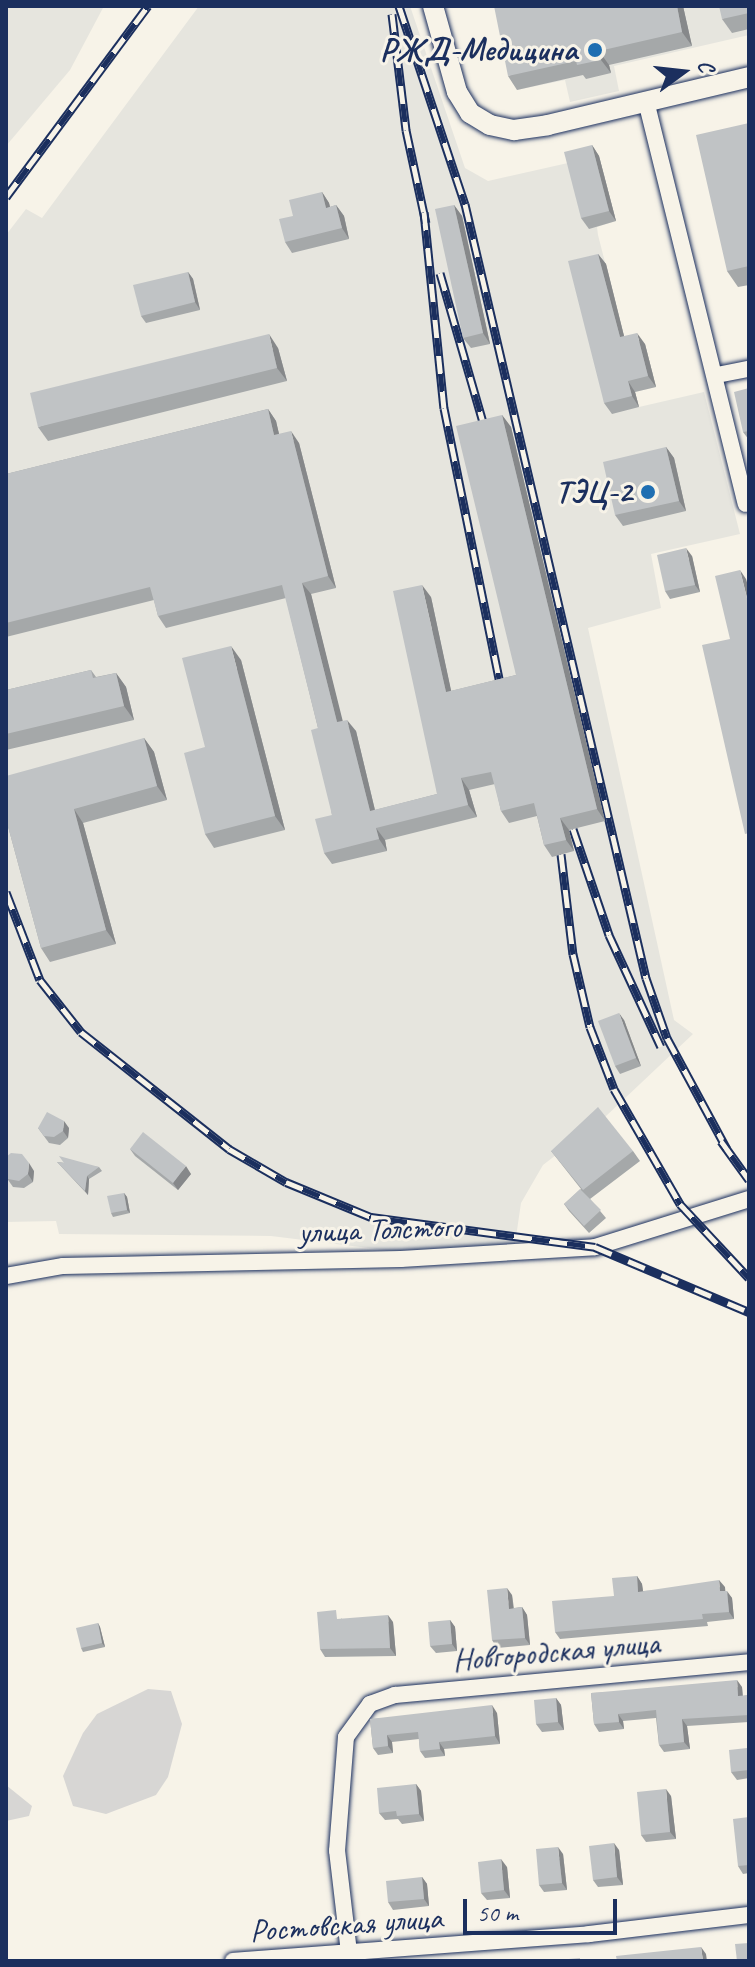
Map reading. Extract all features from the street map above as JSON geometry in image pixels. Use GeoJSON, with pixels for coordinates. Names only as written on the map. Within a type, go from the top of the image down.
{"type":"FeatureCollection","features":[{"type":"Feature","properties":{"kind":"street"},"geometry":{"type":"LineString","coordinates":[[433,6],[448,67],[470,113],[514,130],[749,77]]}},
{"type":"Feature","properties":{"kind":"street"},"geometry":{"type":"LineString","coordinates":[[646,101],[717,375],[746,504]]}},
{"type":"Feature","properties":{"kind":"street"},"geometry":{"type":"LineString","coordinates":[[717,375],[749,369]]}},
{"type":"Feature","properties":{"kind":"street","name":"улица Толстого"},"geometry":{"type":"LineString","coordinates":[[6,1276],[63,1266],[401,1259],[595,1247],[749,1199]]}},
{"type":"Feature","properties":{"kind":"street","name":"Новгородская улица"},"geometry":{"type":"LineString","coordinates":[[350,1958],[337,1851],[342,1780],[346,1737],[370,1704],[395,1695],[749,1662]]}},
{"type":"Feature","properties":{"kind":"street","name":"Ростовская улица"},"geometry":{"type":"LineString","coordinates":[[233,1961],[350,1958],[749,1915]]}},
{"type":"Feature","properties":{"kind":"shaded area"},"geometry":{"type":"Polygon","coordinates":[[[6,6],[104,6],[70,70],[6,146],[6,6]]]}},
{"type":"Feature","properties":{"kind":"shaded area","name":"ТЭЦ-2"},"geometry":{"type":"Polygon","coordinates":[[[199,6],[410,6],[465,168],[488,181],[599,156],[616,221],[597,227],[598,235],[627,348],[645,344],[656,387],[635,392],[639,407],[704,392],[740,534],[651,554],[661,608],[588,628],[674,1020],[693,1034],[605,1117],[543,1165],[521,1203],[515,1244],[401,1252],[271,1236],[59,1234],[56,1221],[6,1222],[6,235],[26,209],[42,218],[199,6]]]}},
{"type":"Feature","properties":{"kind":"shaded area","name":"РЖД-Медицина"},"geometry":{"type":"Polygon","coordinates":[[[499,6],[749,6],[749,35],[614,66],[619,91],[570,102],[565,80],[517,90],[499,6]]]}},
{"type":"Feature","properties":{"kind":"shaded area"},"geometry":{"type":"Polygon","coordinates":[[[148,1689],[171,1691],[182,1724],[168,1777],[156,1795],[106,1814],[73,1806],[63,1776],[83,1733],[97,1714],[148,1689]]]}},
{"type":"Feature","properties":{"kind":"shaded area"},"geometry":{"type":"Polygon","coordinates":[[[6,1785],[32,1806],[29,1816],[6,1821],[6,1785]]]}},
{"type":"Feature","properties":{"kind":"building"},"geometry":{"type":"Polygon","coordinates":[[[494,6],[677,6],[682,32],[599,51],[601,60],[577,65],[576,61],[508,76],[494,6]]]}},
{"type":"Feature","properties":{"kind":"building"},"geometry":{"type":"Polygon","coordinates":[[[719,6],[749,6],[749,13],[722,19],[719,6]]]}},
{"type":"Feature","properties":{"kind":"building"},"geometry":{"type":"Polygon","coordinates":[[[749,123],[749,266],[727,271],[696,135],[749,123]]]}},
{"type":"Feature","properties":{"kind":"building"},"geometry":{"type":"Polygon","coordinates":[[[592,145],[609,211],[581,218],[564,152],[592,145]]]}},
{"type":"Feature","properties":{"kind":"building"},"geometry":{"type":"Polygon","coordinates":[[[322,192],[326,208],[336,205],[342,228],[285,242],[279,219],[293,216],[289,200],[322,192]]]}},
{"type":"Feature","properties":{"kind":"building"},"geometry":{"type":"Polygon","coordinates":[[[454,205],[483,333],[463,338],[435,209],[454,205]]]}},
{"type":"Feature","properties":{"kind":"building"},"geometry":{"type":"Polygon","coordinates":[[[598,254],[620,337],[637,333],[648,376],[628,381],[632,396],[604,403],[568,261],[598,254]]]}},
{"type":"Feature","properties":{"kind":"building"},"geometry":{"type":"Polygon","coordinates":[[[188,272],[195,302],[141,316],[133,285],[188,272]]]}},
{"type":"Feature","properties":{"kind":"building"},"geometry":{"type":"Polygon","coordinates":[[[269,334],[277,368],[38,427],[30,393],[269,334]]]}},
{"type":"Feature","properties":{"kind":"building"},"geometry":{"type":"Polygon","coordinates":[[[749,388],[749,431],[743,432],[734,392],[749,388]]]}},
{"type":"Feature","properties":{"kind":"building"},"geometry":{"type":"Polygon","coordinates":[[[268,409],[274,435],[291,431],[328,576],[302,583],[337,722],[347,720],[370,811],[437,794],[393,591],[422,585],[446,692],[516,675],[456,426],[502,415],[597,809],[560,818],[566,840],[544,845],[534,803],[501,811],[491,772],[461,778],[468,805],[376,828],[379,839],[324,853],[315,819],[332,815],[311,730],[318,728],[282,585],[158,616],[150,587],[6,623],[6,474],[268,409]]]}},
{"type":"Feature","properties":{"kind":"building","name":"ТЭЦ-2"},"geometry":{"type":"Polygon","coordinates":[[[666,447],[679,501],[615,515],[603,462],[666,447]]]}},
{"type":"Feature","properties":{"kind":"building"},"geometry":{"type":"Polygon","coordinates":[[[686,548],[695,585],[665,591],[657,555],[686,548]]]}},
{"type":"Feature","properties":{"kind":"building"},"geometry":{"type":"Polygon","coordinates":[[[740,570],[749,597],[749,833],[745,834],[702,645],[730,639],[715,576],[740,570]]]}},
{"type":"Feature","properties":{"kind":"building"},"geometry":{"type":"Polygon","coordinates":[[[231,646],[275,816],[205,834],[184,753],[205,747],[182,658],[231,646]]]}},
{"type":"Feature","properties":{"kind":"building"},"geometry":{"type":"Polygon","coordinates":[[[91,670],[93,678],[116,673],[124,706],[6,734],[6,690],[91,670]]]}},
{"type":"Feature","properties":{"kind":"building"},"geometry":{"type":"Polygon","coordinates":[[[144,738],[157,786],[74,809],[106,930],[41,948],[6,819],[6,776],[144,738]]]}},
{"type":"Feature","properties":{"kind":"building"},"geometry":{"type":"Polygon","coordinates":[[[619,1013],[636,1058],[615,1066],[598,1021],[619,1013]]]}},
{"type":"Feature","properties":{"kind":"building"},"geometry":{"type":"Polygon","coordinates":[[[598,1107],[633,1151],[583,1190],[551,1151],[598,1107]]]}},
{"type":"Feature","properties":{"kind":"building"},"geometry":{"type":"Polygon","coordinates":[[[47,1112],[64,1121],[63,1131],[54,1137],[44,1136],[38,1128],[47,1112]]]}},
{"type":"Feature","properties":{"kind":"building"},"geometry":{"type":"Polygon","coordinates":[[[143,1132],[186,1166],[173,1183],[130,1149],[143,1132]]]}},
{"type":"Feature","properties":{"kind":"building"},"geometry":{"type":"Polygon","coordinates":[[[11,1153],[22,1154],[29,1163],[28,1174],[19,1181],[6,1176],[6,1157],[11,1153]]]}},
{"type":"Feature","properties":{"kind":"building"},"geometry":{"type":"Polygon","coordinates":[[[59,1156],[99,1167],[87,1176],[85,1191],[57,1162],[64,1163],[59,1156]]]}},
{"type":"Feature","properties":{"kind":"building"},"geometry":{"type":"Polygon","coordinates":[[[580,1189],[601,1210],[584,1226],[564,1204],[580,1189]]]}},
{"type":"Feature","properties":{"kind":"building"},"geometry":{"type":"Polygon","coordinates":[[[124,1193],[127,1210],[111,1213],[107,1196],[124,1193]]]}},
{"type":"Feature","properties":{"kind":"building"},"geometry":{"type":"Polygon","coordinates":[[[637,1576],[638,1592],[719,1580],[720,1591],[727,1591],[729,1612],[702,1614],[703,1619],[555,1632],[552,1601],[614,1596],[612,1578],[637,1576]]]}},
{"type":"Feature","properties":{"kind":"building"},"geometry":{"type":"Polygon","coordinates":[[[507,1588],[509,1609],[522,1607],[525,1638],[492,1640],[487,1590],[507,1588]]]}},
{"type":"Feature","properties":{"kind":"building"},"geometry":{"type":"Polygon","coordinates":[[[336,1610],[337,1619],[388,1615],[390,1648],[320,1649],[317,1612],[336,1610]]]}},
{"type":"Feature","properties":{"kind":"building"},"geometry":{"type":"Polygon","coordinates":[[[450,1620],[452,1644],[430,1646],[428,1622],[450,1620]]]}},
{"type":"Feature","properties":{"kind":"building"},"geometry":{"type":"Polygon","coordinates":[[[98,1623],[102,1643],[81,1648],[76,1628],[98,1623]]]}},
{"type":"Feature","properties":{"kind":"building"},"geometry":{"type":"Polygon","coordinates":[[[737,1680],[738,1696],[749,1695],[749,1715],[682,1719],[684,1742],[659,1745],[656,1710],[618,1714],[619,1722],[594,1724],[591,1693],[737,1680]]]}},
{"type":"Feature","properties":{"kind":"building"},"geometry":{"type":"Polygon","coordinates":[[[556,1698],[558,1722],[536,1724],[534,1700],[556,1698]]]}},
{"type":"Feature","properties":{"kind":"building"},"geometry":{"type":"Polygon","coordinates":[[[492,1705],[495,1736],[439,1742],[440,1749],[420,1751],[418,1732],[387,1735],[388,1746],[373,1748],[370,1719],[492,1705]]]}},
{"type":"Feature","properties":{"kind":"building"},"geometry":{"type":"Polygon","coordinates":[[[747,1748],[749,1770],[731,1772],[729,1750],[747,1748]]]}},
{"type":"Feature","properties":{"kind":"building"},"geometry":{"type":"Polygon","coordinates":[[[416,1784],[419,1814],[397,1816],[396,1811],[379,1813],[377,1788],[416,1784]]]}},
{"type":"Feature","properties":{"kind":"building"},"geometry":{"type":"Polygon","coordinates":[[[666,1789],[670,1832],[641,1835],[637,1792],[666,1789]]]}},
{"type":"Feature","properties":{"kind":"building"},"geometry":{"type":"Polygon","coordinates":[[[749,1817],[749,1865],[738,1866],[733,1819],[749,1817]]]}},
{"type":"Feature","properties":{"kind":"building"},"geometry":{"type":"Polygon","coordinates":[[[614,1843],[617,1877],[593,1880],[589,1846],[614,1843]]]}},
{"type":"Feature","properties":{"kind":"building"},"geometry":{"type":"Polygon","coordinates":[[[558,1847],[562,1883],[539,1885],[536,1849],[558,1847]]]}},
{"type":"Feature","properties":{"kind":"building"},"geometry":{"type":"Polygon","coordinates":[[[501,1859],[504,1890],[481,1893],[478,1862],[501,1859]]]}},
{"type":"Feature","properties":{"kind":"building"},"geometry":{"type":"Polygon","coordinates":[[[422,1877],[424,1899],[388,1902],[386,1881],[422,1877]]]}},
{"type":"Feature","properties":{"kind":"building"},"geometry":{"type":"Polygon","coordinates":[[[749,1943],[749,1961],[737,1961],[735,1944],[749,1943]]]}},
{"type":"Feature","properties":{"kind":"building"},"geometry":{"type":"Polygon","coordinates":[[[701,1947],[703,1961],[617,1961],[616,1956],[701,1947]]]}},
{"type":"Feature","properties":{"kind":"building"},"geometry":{"type":"Polygon","coordinates":[[[580,1958],[580,1961],[557,1961],[557,1960],[580,1958]]]}},
{"type":"Feature","properties":{"kind":"railway"},"geometry":{"type":"LineString","coordinates":[[6,197],[148,6]]}},
{"type":"Feature","properties":{"kind":"railway"},"geometry":{"type":"LineString","coordinates":[[399,6],[465,204],[646,978],[667,1038],[727,1149]]}},
{"type":"Feature","properties":{"kind":"railway"},"geometry":{"type":"LineString","coordinates":[[392,14],[406,130],[426,223]]}},
{"type":"Feature","properties":{"kind":"railway"},"geometry":{"type":"LineString","coordinates":[[424,212],[444,408],[502,692]]}},
{"type":"Feature","properties":{"kind":"railway"},"geometry":{"type":"LineString","coordinates":[[440,273],[486,432]]}},
{"type":"Feature","properties":{"kind":"railway"},"geometry":{"type":"LineString","coordinates":[[573,829],[609,935],[661,1047]]}},
{"type":"Feature","properties":{"kind":"railway"},"geometry":{"type":"LineString","coordinates":[[561,854],[573,954],[590,1027],[614,1089],[680,1204],[749,1278]]}},
{"type":"Feature","properties":{"kind":"railway"},"geometry":{"type":"LineString","coordinates":[[6,892],[40,980],[81,1032],[229,1149],[286,1182],[371,1217],[595,1247],[749,1312]]}},
{"type":"Feature","properties":{"kind":"railway"},"geometry":{"type":"LineString","coordinates":[[721,1141],[749,1180]]}},
{"type":"Feature","properties":{"kind":"place","name":"РЖД-Медицина"},"geometry":{"type":"Point","coordinates":[595,50]}},
{"type":"Feature","properties":{"kind":"place","name":"ТЭЦ-2"},"geometry":{"type":"Point","coordinates":[648,492]}}]}
